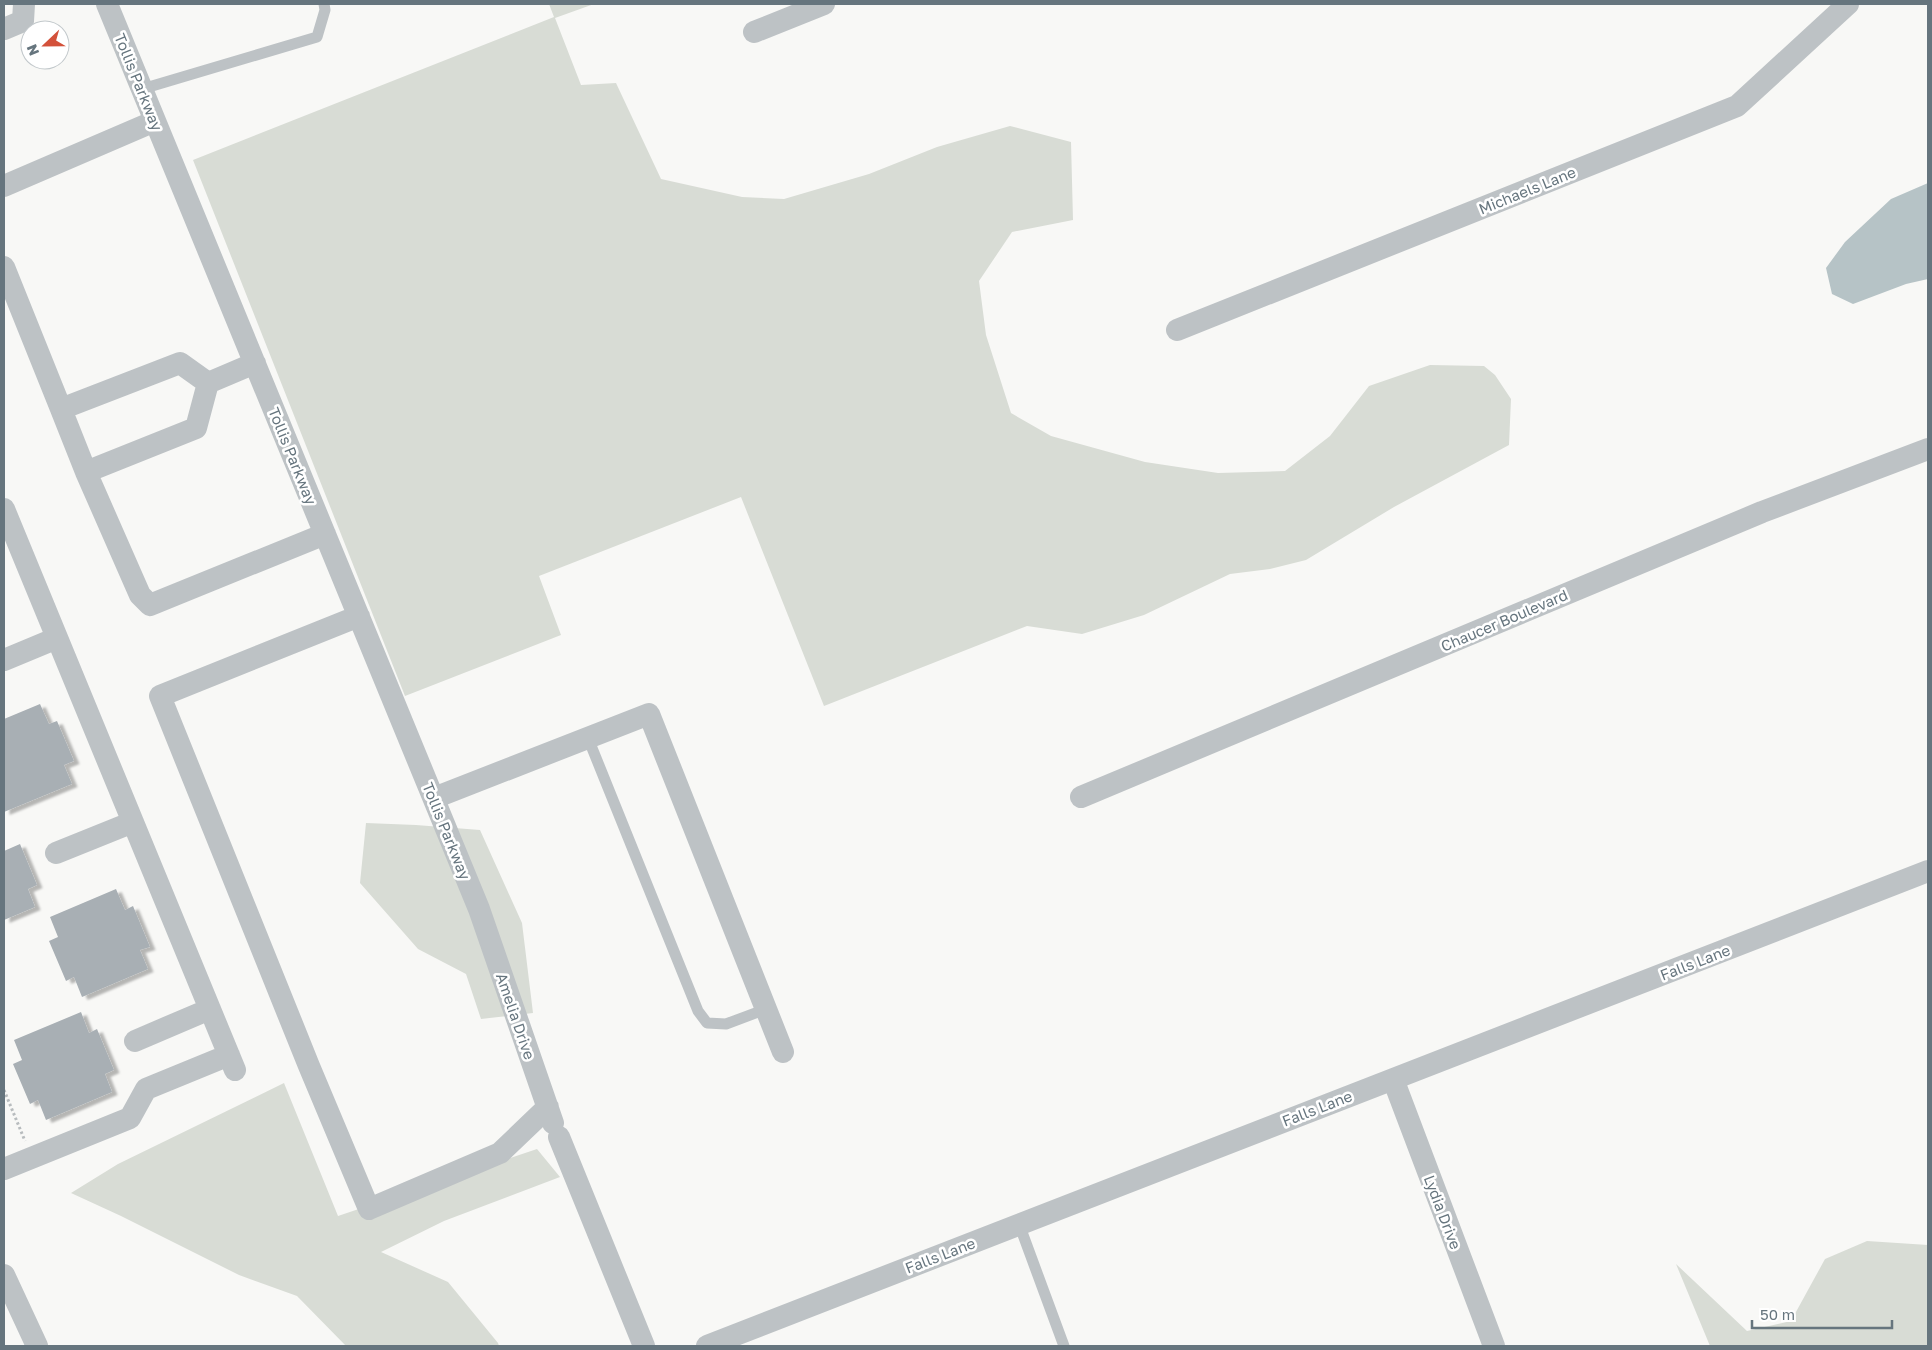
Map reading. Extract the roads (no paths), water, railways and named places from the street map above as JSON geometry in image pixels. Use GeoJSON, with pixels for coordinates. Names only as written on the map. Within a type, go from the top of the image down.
{"type":"FeatureCollection","features":[{"type":"Feature","properties":{"kind":"street"},"geometry":{"type":"LineString","coordinates":[[4,29],[23,21],[24,4]]}},
{"type":"Feature","properties":{"kind":"street","name":"Tollis Parkway"},"geometry":{"type":"LineString","coordinates":[[107,4],[479,909]]}},
{"type":"Feature","properties":{"kind":"street"},"geometry":{"type":"LineString","coordinates":[[754,32],[824,4]]}},
{"type":"Feature","properties":{"kind":"street","name":"Michaels Lane"},"geometry":{"type":"LineString","coordinates":[[1177,330],[1737,106],[1848,4]]}},
{"type":"Feature","properties":{"kind":"street"},"geometry":{"type":"LineString","coordinates":[[4,186],[155,121]]}},
{"type":"Feature","properties":{"kind":"street"},"geometry":{"type":"LineString","coordinates":[[4,267],[86,472],[140,596],[150,604],[325,534]]}},
{"type":"Feature","properties":{"kind":"street"},"geometry":{"type":"LineString","coordinates":[[61,409],[180,363],[208,383]]}},
{"type":"Feature","properties":{"kind":"street"},"geometry":{"type":"LineString","coordinates":[[208,383],[255,363]]}},
{"type":"Feature","properties":{"kind":"street"},"geometry":{"type":"LineString","coordinates":[[86,472],[196,428],[208,383]]}},
{"type":"Feature","properties":{"kind":"street","name":"Chaucer Boulevard"},"geometry":{"type":"LineString","coordinates":[[1081,796],[1762,512],[1928,449]]}},
{"type":"Feature","properties":{"kind":"street"},"geometry":{"type":"LineString","coordinates":[[4,509],[232,1063],[146,1089],[130,1118],[4,1168]]}},
{"type":"Feature","properties":{"kind":"street"},"geometry":{"type":"LineString","coordinates":[[359,616],[160,696],[309,1066],[369,1209],[500,1153],[553,1122]]}},
{"type":"Feature","properties":{"kind":"street"},"geometry":{"type":"LineString","coordinates":[[4,660],[57,638]]}},
{"type":"Feature","properties":{"kind":"street"},"geometry":{"type":"LineString","coordinates":[[434,798],[649,714],[783,1052]]}},
{"type":"Feature","properties":{"kind":"street"},"geometry":{"type":"LineString","coordinates":[[56,853],[133,822]]}},
{"type":"Feature","properties":{"kind":"street","name":"Falls Lane"},"geometry":{"type":"LineString","coordinates":[[706,1346],[1928,871]]}},
{"type":"Feature","properties":{"kind":"street","name":"Amelia Drive"},"geometry":{"type":"LineString","coordinates":[[479,909],[553,1122],[644,1346]]}},
{"type":"Feature","properties":{"kind":"street"},"geometry":{"type":"LineString","coordinates":[[135,1041],[210,1009]]}},
{"type":"Feature","properties":{"kind":"street","name":"Lydia Drive"},"geometry":{"type":"LineString","coordinates":[[1393,1079],[1494,1346]]}},
{"type":"Feature","properties":{"kind":"street"},"geometry":{"type":"LineString","coordinates":[[4,1275],[37,1346]]}},
{"type":"Feature","properties":{"kind":"lane"},"geometry":{"type":"LineString","coordinates":[[142,89],[317,37],[325,10],[324,4]]}},
{"type":"Feature","properties":{"kind":"lane"},"geometry":{"type":"LineString","coordinates":[[588,738],[698,1011],[707,1023],[726,1024],[766,1009]]}},
{"type":"Feature","properties":{"kind":"lane"},"geometry":{"type":"LineString","coordinates":[[1019,1224],[1064,1346]]}}]}
